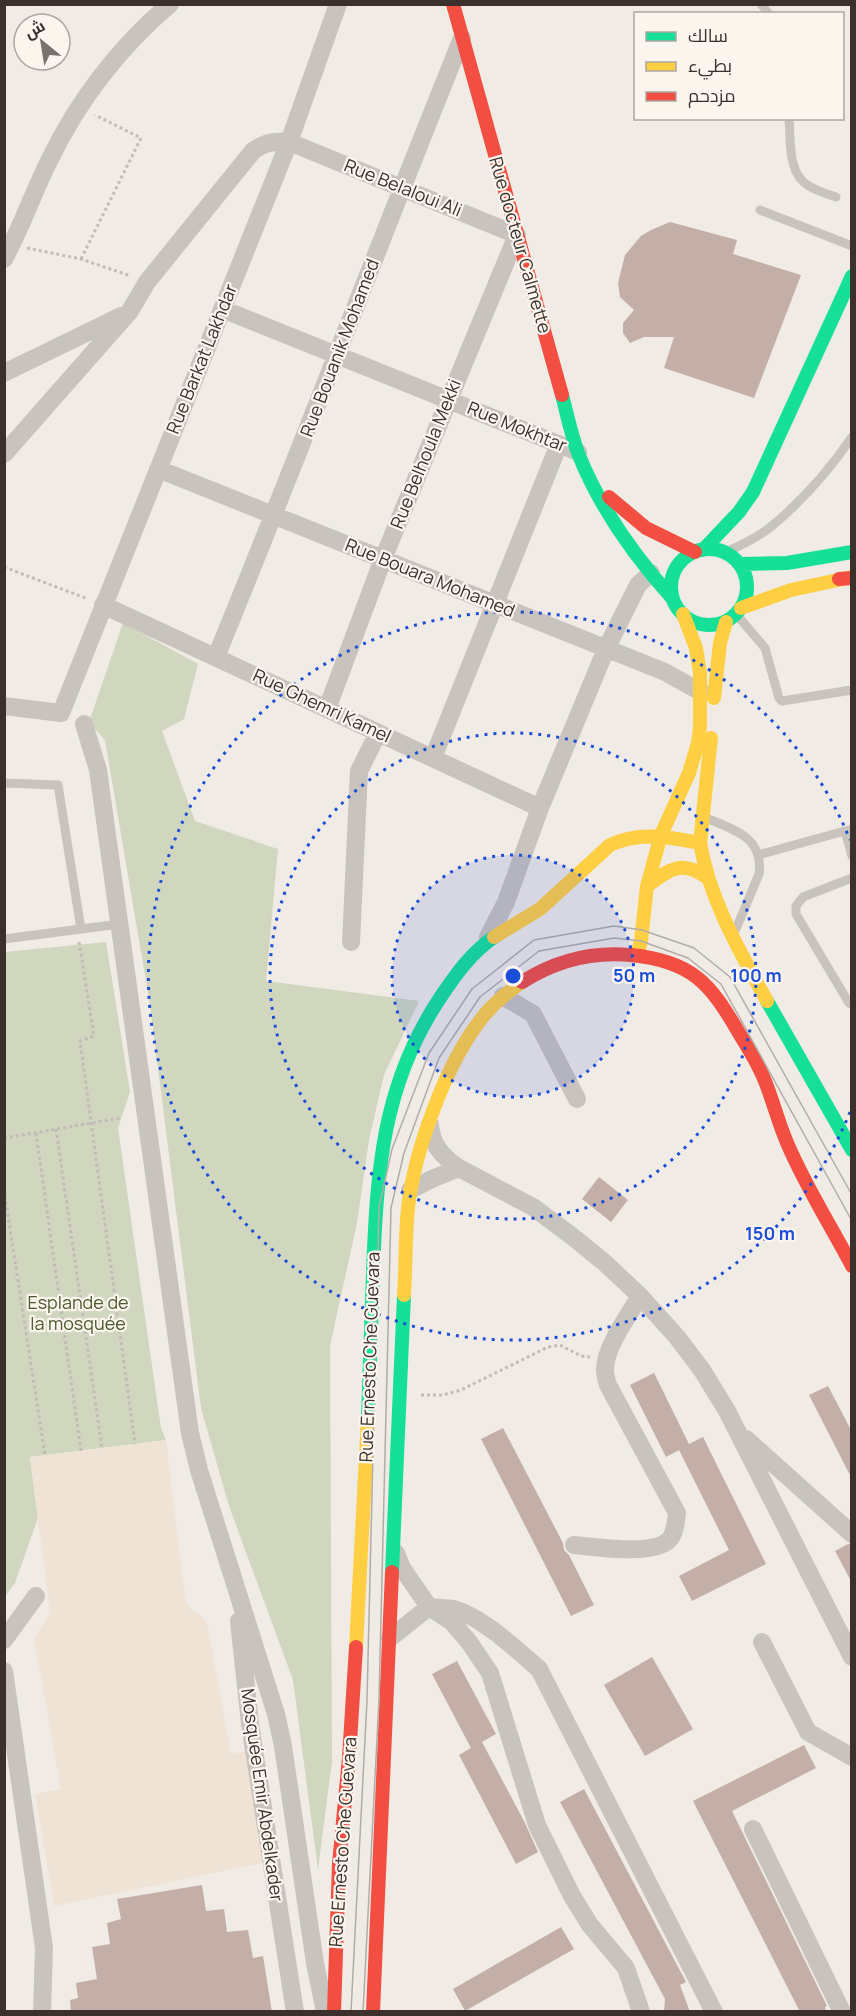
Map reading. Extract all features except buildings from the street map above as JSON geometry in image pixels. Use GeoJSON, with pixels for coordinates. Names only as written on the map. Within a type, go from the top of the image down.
{"type":"FeatureCollection","features":[{"type":"Feature","properties":{"kind":"main road","name":"Rue docteur Calmette"},"geometry":{"type":"LineString","coordinates":[[453,4],[578,452],[592,483],[625,538],[673,599]]}},
{"type":"Feature","properties":{"kind":"main road"},"geometry":{"type":"LineString","coordinates":[[637,955],[641,941],[647,886],[661,835],[689,773],[698,743],[700,672],[696,648],[683,614],[673,599],[671,588],[673,577],[678,566],[686,558],[699,551],[740,512],[753,492],[852,276]]}},
{"type":"Feature","properties":{"kind":"main road","name":"Rue docteur Calmette"},"geometry":{"type":"LineString","coordinates":[[592,483],[646,528],[699,551]]}},
{"type":"Feature","properties":{"kind":"main road"},"geometry":{"type":"LineString","coordinates":[[699,551],[724,553],[731,556],[740,564],[746,578],[747,591],[718,654],[700,843],[705,877],[733,939],[852,1150]]}},
{"type":"Feature","properties":{"kind":"main road"},"geometry":{"type":"LineString","coordinates":[[740,564],[787,563],[852,552]]}},
{"type":"Feature","properties":{"kind":"main road"},"geometry":{"type":"LineString","coordinates":[[683,614],[700,625],[713,625],[791,590],[848,578]]}},
{"type":"Feature","properties":{"kind":"main road","name":"Rue Ernesto Che Guevara"},"geometry":{"type":"LineString","coordinates":[[334,2012],[339,1864],[349,1758],[365,1496],[379,1172],[389,1111],[405,1064],[427,1017],[459,969],[484,944],[503,930],[540,909],[610,845],[622,838],[661,835],[700,843]]}},
{"type":"Feature","properties":{"kind":"main road"},"geometry":{"type":"LineString","coordinates":[[647,886],[663,874],[678,868],[693,868],[705,877]]}},
{"type":"Feature","properties":{"kind":"main road","name":"Rue Ernesto Che Guevara"},"geometry":{"type":"LineString","coordinates":[[372,2012],[410,1190],[420,1148],[430,1120],[463,1047],[487,1011],[520,982],[544,969],[578,957],[602,952],[637,955],[668,962],[687,970],[710,987],[727,1010],[765,1081],[788,1144],[852,1266]]}},
{"type":"Feature","properties":{"kind":"street"},"geometry":{"type":"LineString","coordinates":[[8,252],[51,157],[80,107],[119,56],[170,4]]}},
{"type":"Feature","properties":{"kind":"street","name":"Rue Barkat Lakhdar"},"geometry":{"type":"LineString","coordinates":[[4,706],[61,713],[289,142],[338,4]]}},
{"type":"Feature","properties":{"kind":"street","name":"Rue Bouanik Mohamed"},"geometry":{"type":"LineString","coordinates":[[216,657],[338,355],[462,38]]}},
{"type":"Feature","properties":{"kind":"street"},"geometry":{"type":"LineString","coordinates":[[4,454],[130,312],[147,282],[253,151],[274,141],[289,142]]}},
{"type":"Feature","properties":{"kind":"street","name":"Rue Belaloui Ali"},"geometry":{"type":"LineString","coordinates":[[289,142],[517,235]]}},
{"type":"Feature","properties":{"kind":"street","name":"Rue Belhoula Mekki"},"geometry":{"type":"LineString","coordinates":[[327,709],[383,560],[517,235]]}},
{"type":"Feature","properties":{"kind":"street","name":"Rue Mokhtar"},"geometry":{"type":"LineString","coordinates":[[222,309],[578,452]]}},
{"type":"Feature","properties":{"kind":"street"},"geometry":{"type":"LineString","coordinates":[[4,373],[130,312]]}},
{"type":"Feature","properties":{"kind":"street"},"geometry":{"type":"LineString","coordinates":[[433,758],[559,444]]}},
{"type":"Feature","properties":{"kind":"street","name":"Rue Bouara Mohamed"},"geometry":{"type":"LineString","coordinates":[[158,469],[665,672],[700,692]]}},
{"type":"Feature","properties":{"kind":"street"},"geometry":{"type":"LineString","coordinates":[[484,944],[506,902],[540,808],[606,649],[638,585],[651,573]]}},
{"type":"Feature","properties":{"kind":"street","name":"Rue Ghemri Kamel"},"geometry":{"type":"LineString","coordinates":[[103,605],[540,808]]}},
{"type":"Feature","properties":{"kind":"street"},"geometry":{"type":"LineString","coordinates":[[84,724],[98,770],[190,1433],[284,1746],[315,1963],[325,2012]]}},
{"type":"Feature","properties":{"kind":"street"},"geometry":{"type":"LineString","coordinates":[[351,942],[359,771],[378,733]]}},
{"type":"Feature","properties":{"kind":"street"},"geometry":{"type":"LineString","coordinates":[[503,996],[533,1014],[577,1099]]}},
{"type":"Feature","properties":{"kind":"street"},"geometry":{"type":"LineString","coordinates":[[430,1120],[431,1136],[440,1153],[459,1168],[533,1207],[604,1263],[640,1296],[677,1337],[702,1370],[738,1432],[852,1657]]}},
{"type":"Feature","properties":{"kind":"street"},"geometry":{"type":"LineString","coordinates":[[410,1190],[459,1168]]}},
{"type":"Feature","properties":{"kind":"street"},"geometry":{"type":"LineString","coordinates":[[574,1545],[644,1548],[658,1546],[670,1539],[675,1527],[677,1513],[608,1385],[605,1371],[606,1358],[640,1296]]}},
{"type":"Feature","properties":{"kind":"street"},"geometry":{"type":"LineString","coordinates":[[738,1432],[852,1534]]}},
{"type":"Feature","properties":{"kind":"street"},"geometry":{"type":"LineString","coordinates":[[393,1544],[402,1568],[429,1607],[452,1622],[490,1673],[537,1826],[572,1896],[590,1925],[626,1968],[641,2012]]}},
{"type":"Feature","properties":{"kind":"street","name":"Mosquée Emir Abdelkader"},"geometry":{"type":"LineString","coordinates":[[235,1578],[250,1724],[295,2012]]}},
{"type":"Feature","properties":{"kind":"street"},"geometry":{"type":"LineString","coordinates":[[4,1640],[36,1596]]}},
{"type":"Feature","properties":{"kind":"street"},"geometry":{"type":"LineString","coordinates":[[390,1638],[429,1607],[454,1610],[485,1625],[539,1669],[714,2012]]}},
{"type":"Feature","properties":{"kind":"street"},"geometry":{"type":"LineString","coordinates":[[762,1642],[808,1732],[852,1757]]}},
{"type":"Feature","properties":{"kind":"street"},"geometry":{"type":"LineString","coordinates":[[4,1671],[44,1948],[42,2012]]}},
{"type":"Feature","properties":{"kind":"street"},"geometry":{"type":"LineString","coordinates":[[753,1829],[842,2012]]}},
{"type":"Feature","properties":{"kind":"lane"},"geometry":{"type":"LineString","coordinates":[[789,120],[793,161],[797,176],[809,187],[836,197]]}},
{"type":"Feature","properties":{"kind":"lane"},"geometry":{"type":"LineString","coordinates":[[760,210],[852,246]]}},
{"type":"Feature","properties":{"kind":"lane"},"geometry":{"type":"LineString","coordinates":[[724,553],[746,543],[773,525],[823,475],[852,436]]}},
{"type":"Feature","properties":{"kind":"lane"},"geometry":{"type":"LineString","coordinates":[[734,615],[765,648],[778,698],[782,700],[852,690]]}},
{"type":"Feature","properties":{"kind":"lane"},"geometry":{"type":"LineString","coordinates":[[4,783],[57,785],[79,929]]}},
{"type":"Feature","properties":{"kind":"lane"},"geometry":{"type":"LineString","coordinates":[[704,818],[748,838],[758,855],[759,874],[742,911],[733,939]]}},
{"type":"Feature","properties":{"kind":"lane"},"geometry":{"type":"LineString","coordinates":[[758,855],[848,830],[852,856]]}},
{"type":"Feature","properties":{"kind":"lane"},"geometry":{"type":"LineString","coordinates":[[852,878],[803,897],[796,906],[796,914],[849,1004],[852,1005]]}},
{"type":"Feature","properties":{"kind":"lane"},"geometry":{"type":"LineString","coordinates":[[4,939],[120,924]]}},
{"type":"Feature","properties":{"kind":"path"},"geometry":{"type":"LineString","coordinates":[[80,107],[141,138],[81,259]]}},
{"type":"Feature","properties":{"kind":"path"},"geometry":{"type":"LineString","coordinates":[[8,252],[81,259],[147,282]]}},
{"type":"Feature","properties":{"kind":"path"},"geometry":{"type":"LineString","coordinates":[[4,567],[103,605]]}},
{"type":"Feature","properties":{"kind":"path"},"geometry":{"type":"LineString","coordinates":[[79,929],[94,1036],[80,1041],[135,1443]]}},
{"type":"Feature","properties":{"kind":"path"},"geometry":{"type":"LineString","coordinates":[[4,1138],[121,1118]]}},
{"type":"Feature","properties":{"kind":"path"},"geometry":{"type":"LineString","coordinates":[[56,1129],[102,1448]]}},
{"type":"Feature","properties":{"kind":"path"},"geometry":{"type":"LineString","coordinates":[[36,1133],[81,1450]]}},
{"type":"Feature","properties":{"kind":"path"},"geometry":{"type":"LineString","coordinates":[[4,1190],[45,1455]]}},
{"type":"Feature","properties":{"kind":"path"},"geometry":{"type":"LineString","coordinates":[[399,1395],[443,1395],[461,1390],[548,1347],[560,1345],[580,1356],[606,1358]]}},
{"type":"Feature","properties":{"kind":"green space"},"geometry":{"type":"Polygon","coordinates":[[[123,623],[198,664],[184,719],[162,731],[195,821],[278,849],[266,981],[419,1001],[384,1075],[369,1140],[357,1223],[330,1346],[332,1761],[318,1870],[293,1680],[229,1506],[201,1408],[150,1005],[105,740],[89,722],[123,623]]]}},
{"type":"Feature","properties":{"kind":"green space","name":"Esplande de la mosquée"},"geometry":{"type":"Polygon","coordinates":[[[106,942],[130,1092],[118,1128],[161,1428],[166,1440],[30,1457],[38,1518],[15,1583],[5,1597],[5,952],[106,942]]]}},
{"type":"Feature","properties":{"kind":"shaded area"},"geometry":{"type":"Polygon","coordinates":[[[166,1440],[186,1603],[207,1622],[231,1754],[257,1749],[277,1860],[54,1906],[35,1794],[61,1789],[34,1639],[50,1613],[30,1457],[166,1440]]]}},
{"type":"Feature","properties":{"kind":"tram line"},"geometry":{"type":"LineString","coordinates":[[351,2012],[367,1700],[379,1207],[392,1149],[429,1053],[472,989],[534,940],[614,926],[642,930],[694,948],[730,977],[852,1195]]}},
{"type":"Feature","properties":{"kind":"tram line"},"geometry":{"type":"LineString","coordinates":[[363,2012],[379,1700],[391,1208],[404,1153],[439,1058],[480,997],[539,951],[614,938],[641,941],[688,958],[721,984],[852,1221]]}},
{"type":"Feature","properties":{"kind":"traffic: fast"},"geometry":{"type":"LineString","coordinates":[[703,550],[739,512],[753,492],[852,276]]}},
{"type":"Feature","properties":{"kind":"traffic: fast"},"geometry":{"type":"LineString","coordinates":[[562,395],[578,453],[596,492],[619,530],[673,599]]}},
{"type":"Feature","properties":{"kind":"traffic: fast"},"geometry":{"type":"LineString","coordinates":[[709,549],[723,552],[736,560],[744,573],[747,587],[744,601],[736,614],[723,622],[709,625],[695,622],[682,614],[674,601],[671,587],[674,573],[682,560],[695,552],[709,549]]}},
{"type":"Feature","properties":{"kind":"traffic: fast"},"geometry":{"type":"LineString","coordinates":[[740,564],[787,563],[852,552]]}},
{"type":"Feature","properties":{"kind":"traffic: fast"},"geometry":{"type":"LineString","coordinates":[[368,1418],[377,1199],[386,1130],[394,1096],[421,1031],[440,998],[464,965],[494,937]]}},
{"type":"Feature","properties":{"kind":"traffic: fast"},"geometry":{"type":"LineString","coordinates":[[767,1001],[852,1150]]}},
{"type":"Feature","properties":{"kind":"traffic: fast"},"geometry":{"type":"LineString","coordinates":[[392,1572],[404,1295]]}},
{"type":"Feature","properties":{"kind":"traffic: slow"},"geometry":{"type":"LineString","coordinates":[[741,608],[791,590],[852,577]]}},
{"type":"Feature","properties":{"kind":"traffic: slow"},"geometry":{"type":"LineString","coordinates":[[637,955],[641,941],[647,886],[661,835],[689,773],[698,743],[700,673],[696,648],[683,614]]}},
{"type":"Feature","properties":{"kind":"traffic: slow"},"geometry":{"type":"LineString","coordinates":[[714,698],[720,643],[726,622]]}},
{"type":"Feature","properties":{"kind":"traffic: slow"},"geometry":{"type":"LineString","coordinates":[[700,843],[711,738]]}},
{"type":"Feature","properties":{"kind":"traffic: slow"},"geometry":{"type":"LineString","coordinates":[[494,937],[540,909],[610,845],[643,837],[666,837],[700,843],[718,905],[767,1001]]}},
{"type":"Feature","properties":{"kind":"traffic: slow"},"geometry":{"type":"LineString","coordinates":[[647,886],[675,869],[690,869],[706,877]]}},
{"type":"Feature","properties":{"kind":"traffic: slow"},"geometry":{"type":"LineString","coordinates":[[404,1295],[407,1219],[411,1186],[433,1111],[466,1040],[488,1011],[522,982]]}},
{"type":"Feature","properties":{"kind":"traffic: slow"},"geometry":{"type":"LineString","coordinates":[[356,1647],[368,1418]]}},
{"type":"Feature","properties":{"kind":"traffic: jam"},"geometry":{"type":"LineString","coordinates":[[453,4],[562,395]]}},
{"type":"Feature","properties":{"kind":"traffic: jam"},"geometry":{"type":"LineString","coordinates":[[609,497],[646,528],[695,552]]}},
{"type":"Feature","properties":{"kind":"traffic: jam"},"geometry":{"type":"LineString","coordinates":[[839,579],[852,578]]}},
{"type":"Feature","properties":{"kind":"traffic: jam"},"geometry":{"type":"LineString","coordinates":[[522,982],[560,963],[588,956],[616,954],[652,958],[670,963],[697,978],[708,988],[729,1016],[755,1060],[795,1161],[852,1266]]}},
{"type":"Feature","properties":{"kind":"traffic: jam"},"geometry":{"type":"LineString","coordinates":[[373,2012],[392,1572]]}},
{"type":"Feature","properties":{"kind":"traffic: jam"},"geometry":{"type":"LineString","coordinates":[[334,2012],[339,1864],[356,1647]]}}]}
